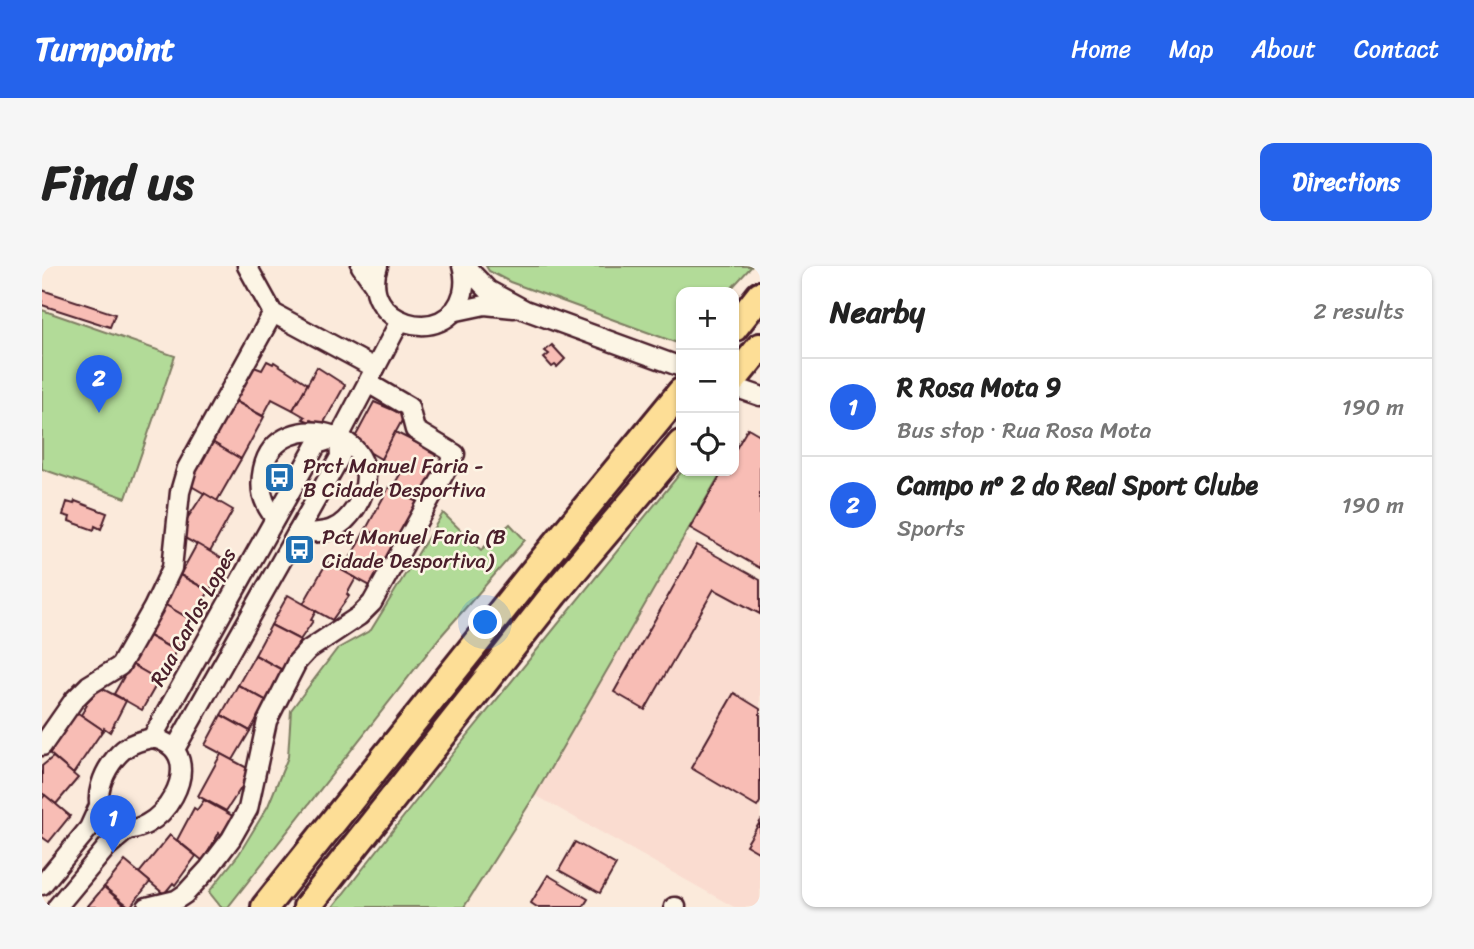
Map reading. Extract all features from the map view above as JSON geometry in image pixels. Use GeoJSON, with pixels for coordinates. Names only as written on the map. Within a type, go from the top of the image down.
{"type":"FeatureCollection","features":[{"type":"Feature","properties":{"kind":"highway"},"geometry":{"type":"LineString","coordinates":[[739,322],[760,295]]}},
{"type":"Feature","properties":{"kind":"highway"},"geometry":{"type":"LineString","coordinates":[[739,373],[760,347]]}},
{"type":"Feature","properties":{"kind":"highway"},"geometry":{"type":"LineString","coordinates":[[265,907],[528,578],[676,398]]}},
{"type":"Feature","properties":{"kind":"highway"},"geometry":{"type":"LineString","coordinates":[[307,907],[554,594],[676,450]]}},
{"type":"Feature","properties":{"kind":"street"},"geometry":{"type":"LineString","coordinates":[[147,907],[176,900],[186,894],[231,839],[248,809],[267,721],[297,662],[308,650],[359,616],[372,603],[455,454],[415,430],[409,407],[372,376],[273,313],[247,266]]}},
{"type":"Feature","properties":{"kind":"street"},"geometry":{"type":"LineString","coordinates":[[361,266],[375,286],[388,313],[414,326],[441,321],[452,312],[461,300],[465,286],[464,266]]}},
{"type":"Feature","properties":{"kind":"street"},"geometry":{"type":"LineString","coordinates":[[375,286],[378,266]]}},
{"type":"Feature","properties":{"kind":"street"},"geometry":{"type":"LineString","coordinates":[[464,266],[488,290],[525,310],[676,365]]}},
{"type":"Feature","properties":{"kind":"street"},"geometry":{"type":"LineString","coordinates":[[452,312],[485,306],[525,310]]}},
{"type":"Feature","properties":{"kind":"street"},"geometry":{"type":"LineString","coordinates":[[42,746],[74,700],[89,685],[120,666],[153,608],[172,568],[180,492],[187,468],[273,313]]}},
{"type":"Feature","properties":{"kind":"street"},"geometry":{"type":"LineString","coordinates":[[176,748],[340,457],[339,437],[400,321]]}},
{"type":"Feature","properties":{"kind":"street"},"geometry":{"type":"LineString","coordinates":[[739,389],[760,396]]}},
{"type":"Feature","properties":{"kind":"street"},"geometry":{"type":"LineString","coordinates":[[275,518],[266,507],[260,484],[264,464],[275,448],[288,437],[313,430],[346,441],[361,458],[366,476],[362,497],[349,518],[336,528],[325,533],[297,533]]}},
{"type":"Feature","properties":{"kind":"street","name":"Rua Carlos Lopes"},"geometry":{"type":"LineString","coordinates":[[152,737],[317,444],[339,437]]}},
{"type":"Feature","properties":{"kind":"street"},"geometry":{"type":"LineString","coordinates":[[42,885],[89,828],[99,806],[102,781],[112,762],[127,747],[152,737],[164,740],[176,748],[181,760],[181,771],[169,803],[156,817],[144,825],[126,831],[107,847],[57,907]]}},
{"type":"Feature","properties":{"kind":"street"},"geometry":{"type":"LineString","coordinates":[[99,806],[111,825],[126,831]]}},
{"type":"Feature","properties":{"kind":"shaded area"},"geometry":{"type":"Polygon","coordinates":[[[682,537],[760,580],[760,907],[734,907],[535,795],[682,537]]]}},
{"type":"Feature","properties":{"kind":"green space"},"geometry":{"type":"Polygon","coordinates":[[[486,266],[752,266],[733,287],[676,287],[676,343],[510,282],[489,271],[486,266]]]}},
{"type":"Feature","properties":{"kind":"green space"},"geometry":{"type":"Polygon","coordinates":[[[42,310],[175,356],[126,498],[42,469],[42,310]]]}},
{"type":"Feature","properties":{"kind":"green space"},"geometry":{"type":"Polygon","coordinates":[[[678,476],[719,476],[535,795],[464,907],[333,907],[451,756],[678,476]]]}},
{"type":"Feature","properties":{"kind":"green space"},"geometry":{"type":"Polygon","coordinates":[[[443,513],[481,550],[510,524],[525,540],[440,637],[228,907],[221,907],[209,892],[239,854],[268,806],[288,757],[291,710],[337,649],[371,630],[443,513]]]}},
{"type":"Feature","properties":{"kind":"building"},"geometry":{"type":"Polygon","coordinates":[[[42,290],[115,314],[110,327],[42,305],[42,290]]]}},
{"type":"Feature","properties":{"kind":"building"},"geometry":{"type":"Polygon","coordinates":[[[552,345],[565,359],[557,367],[552,367],[544,358],[549,354],[545,351],[552,345]]]}},
{"type":"Feature","properties":{"kind":"building"},"geometry":{"type":"Polygon","coordinates":[[[267,361],[273,364],[274,362],[308,384],[293,410],[272,399],[263,416],[235,401],[248,373],[250,374],[254,367],[262,370],[267,361]]]}},
{"type":"Feature","properties":{"kind":"building"},"geometry":{"type":"Polygon","coordinates":[[[317,367],[345,385],[322,426],[303,419],[305,417],[293,410],[317,367]]]}},
{"type":"Feature","properties":{"kind":"building"},"geometry":{"type":"Polygon","coordinates":[[[235,401],[264,417],[241,459],[212,442],[224,416],[226,418],[235,401]]]}},
{"type":"Feature","properties":{"kind":"building"},"geometry":{"type":"Polygon","coordinates":[[[374,402],[405,415],[381,459],[369,452],[367,454],[352,443],[374,402]]]}},
{"type":"Feature","properties":{"kind":"building"},"geometry":{"type":"Polygon","coordinates":[[[748,428],[760,435],[760,568],[690,528],[720,476],[739,476],[739,443],[748,428]]]}},
{"type":"Feature","properties":{"kind":"building"},"geometry":{"type":"Polygon","coordinates":[[[395,432],[436,455],[431,464],[438,469],[419,503],[392,488],[402,471],[381,459],[395,432]]]}},
{"type":"Feature","properties":{"kind":"building"},"geometry":{"type":"Polygon","coordinates":[[[212,442],[241,459],[217,501],[188,484],[200,458],[202,460],[212,442]]]}},
{"type":"Feature","properties":{"kind":"building"},"geometry":{"type":"Polygon","coordinates":[[[389,487],[419,503],[395,545],[366,529],[389,487]]]}},
{"type":"Feature","properties":{"kind":"building"},"geometry":{"type":"Polygon","coordinates":[[[204,493],[233,510],[210,552],[181,536],[188,524],[185,522],[204,493]]]}},
{"type":"Feature","properties":{"kind":"building"},"geometry":{"type":"Polygon","coordinates":[[[75,501],[107,513],[101,529],[95,526],[94,530],[69,521],[70,517],[63,515],[67,502],[74,504],[75,501]]]}},
{"type":"Feature","properties":{"kind":"building"},"geometry":{"type":"Polygon","coordinates":[[[366,529],[395,545],[372,587],[343,571],[366,529]]]}},
{"type":"Feature","properties":{"kind":"building"},"geometry":{"type":"Polygon","coordinates":[[[197,544],[226,561],[209,591],[180,575],[197,544]]]}},
{"type":"Feature","properties":{"kind":"building"},"geometry":{"type":"Polygon","coordinates":[[[697,545],[760,580],[760,614],[714,589],[645,710],[614,692],[697,545]]]}},
{"type":"Feature","properties":{"kind":"building"},"geometry":{"type":"Polygon","coordinates":[[[327,562],[356,578],[347,594],[349,596],[332,620],[303,604],[327,562]]]}},
{"type":"Feature","properties":{"kind":"building"},"geometry":{"type":"Polygon","coordinates":[[[180,575],[209,591],[193,621],[164,604],[180,575]]]}},
{"type":"Feature","properties":{"kind":"building"},"geometry":{"type":"Polygon","coordinates":[[[288,595],[316,611],[311,620],[313,621],[300,640],[271,625],[288,595]]]}},
{"type":"Feature","properties":{"kind":"building"},"geometry":{"type":"Polygon","coordinates":[[[164,604],[193,621],[176,651],[147,635],[164,604]]]}},
{"type":"Feature","properties":{"kind":"building"},"geometry":{"type":"Polygon","coordinates":[[[271,625],[300,640],[284,671],[255,655],[271,625]]]}},
{"type":"Feature","properties":{"kind":"building"},"geometry":{"type":"Polygon","coordinates":[[[147,635],[176,651],[159,680],[131,664],[147,635]]]}},
{"type":"Feature","properties":{"kind":"building"},"geometry":{"type":"Polygon","coordinates":[[[255,655],[284,671],[267,701],[238,685],[255,655]]]}},
{"type":"Feature","properties":{"kind":"building"},"geometry":{"type":"Polygon","coordinates":[[[131,664],[159,680],[142,710],[114,694],[131,664]]]}},
{"type":"Feature","properties":{"kind":"building"},"geometry":{"type":"Polygon","coordinates":[[[238,685],[267,701],[250,731],[221,715],[238,685]]]}},
{"type":"Feature","properties":{"kind":"building"},"geometry":{"type":"Polygon","coordinates":[[[97,686],[126,701],[110,732],[81,715],[97,686]]]}},
{"type":"Feature","properties":{"kind":"building"},"geometry":{"type":"Polygon","coordinates":[[[734,693],[760,709],[760,802],[757,807],[691,768],[734,693]]]}},
{"type":"Feature","properties":{"kind":"building"},"geometry":{"type":"Polygon","coordinates":[[[75,711],[103,730],[73,774],[47,751],[75,711]]]}},
{"type":"Feature","properties":{"kind":"building"},"geometry":{"type":"Polygon","coordinates":[[[221,715],[250,731],[233,760],[205,745],[221,715]]]}},
{"type":"Feature","properties":{"kind":"building"},"geometry":{"type":"Polygon","coordinates":[[[221,754],[249,769],[243,781],[245,782],[226,811],[198,796],[221,754]]]}},
{"type":"Feature","properties":{"kind":"building"},"geometry":{"type":"Polygon","coordinates":[[[53,757],[78,778],[56,804],[42,793],[42,766],[53,757]]]}},
{"type":"Feature","properties":{"kind":"building"},"geometry":{"type":"Polygon","coordinates":[[[45,795],[70,816],[49,842],[42,837],[42,799],[45,795]]]}},
{"type":"Feature","properties":{"kind":"building"},"geometry":{"type":"Polygon","coordinates":[[[204,800],[233,816],[221,835],[219,833],[203,861],[177,840],[194,808],[197,810],[204,800]]]}},
{"type":"Feature","properties":{"kind":"building"},"geometry":{"type":"Polygon","coordinates":[[[760,822],[760,853],[746,845],[760,822]]]}},
{"type":"Feature","properties":{"kind":"building"},"geometry":{"type":"Polygon","coordinates":[[[170,835],[196,856],[175,885],[173,883],[164,894],[139,873],[170,835]]]}},
{"type":"Feature","properties":{"kind":"building"},"geometry":{"type":"Polygon","coordinates":[[[575,842],[616,865],[600,893],[559,870],[575,842]]]}},
{"type":"Feature","properties":{"kind":"building"},"geometry":{"type":"Polygon","coordinates":[[[125,861],[150,882],[130,907],[104,887],[125,861]]]}},
{"type":"Feature","properties":{"kind":"building"},"geometry":{"type":"Polygon","coordinates":[[[548,875],[588,899],[583,907],[537,907],[531,903],[548,875]]]}},
{"type":"Feature","properties":{"kind":"building"},"geometry":{"type":"Polygon","coordinates":[[[104,887],[127,907],[87,907],[104,887]]]}},
{"type":"Feature","properties":{"kind":"place","name":"Campo nº 2 do Real Sport Clube"},"geometry":{"type":"Point","coordinates":[99,413]}},
{"type":"Feature","properties":{"kind":"place","name":"Prct Manuel Faria - B Cidade Desportiva"},"geometry":{"type":"Point","coordinates":[280,478]}},
{"type":"Feature","properties":{"kind":"place","name":"Pct Manuel Faria (B Cidade Desportiva)"},"geometry":{"type":"Point","coordinates":[299,549]}},
{"type":"Feature","properties":{"kind":"place","name":"R Rosa Mota 9"},"geometry":{"type":"Point","coordinates":[113,853]}}]}
